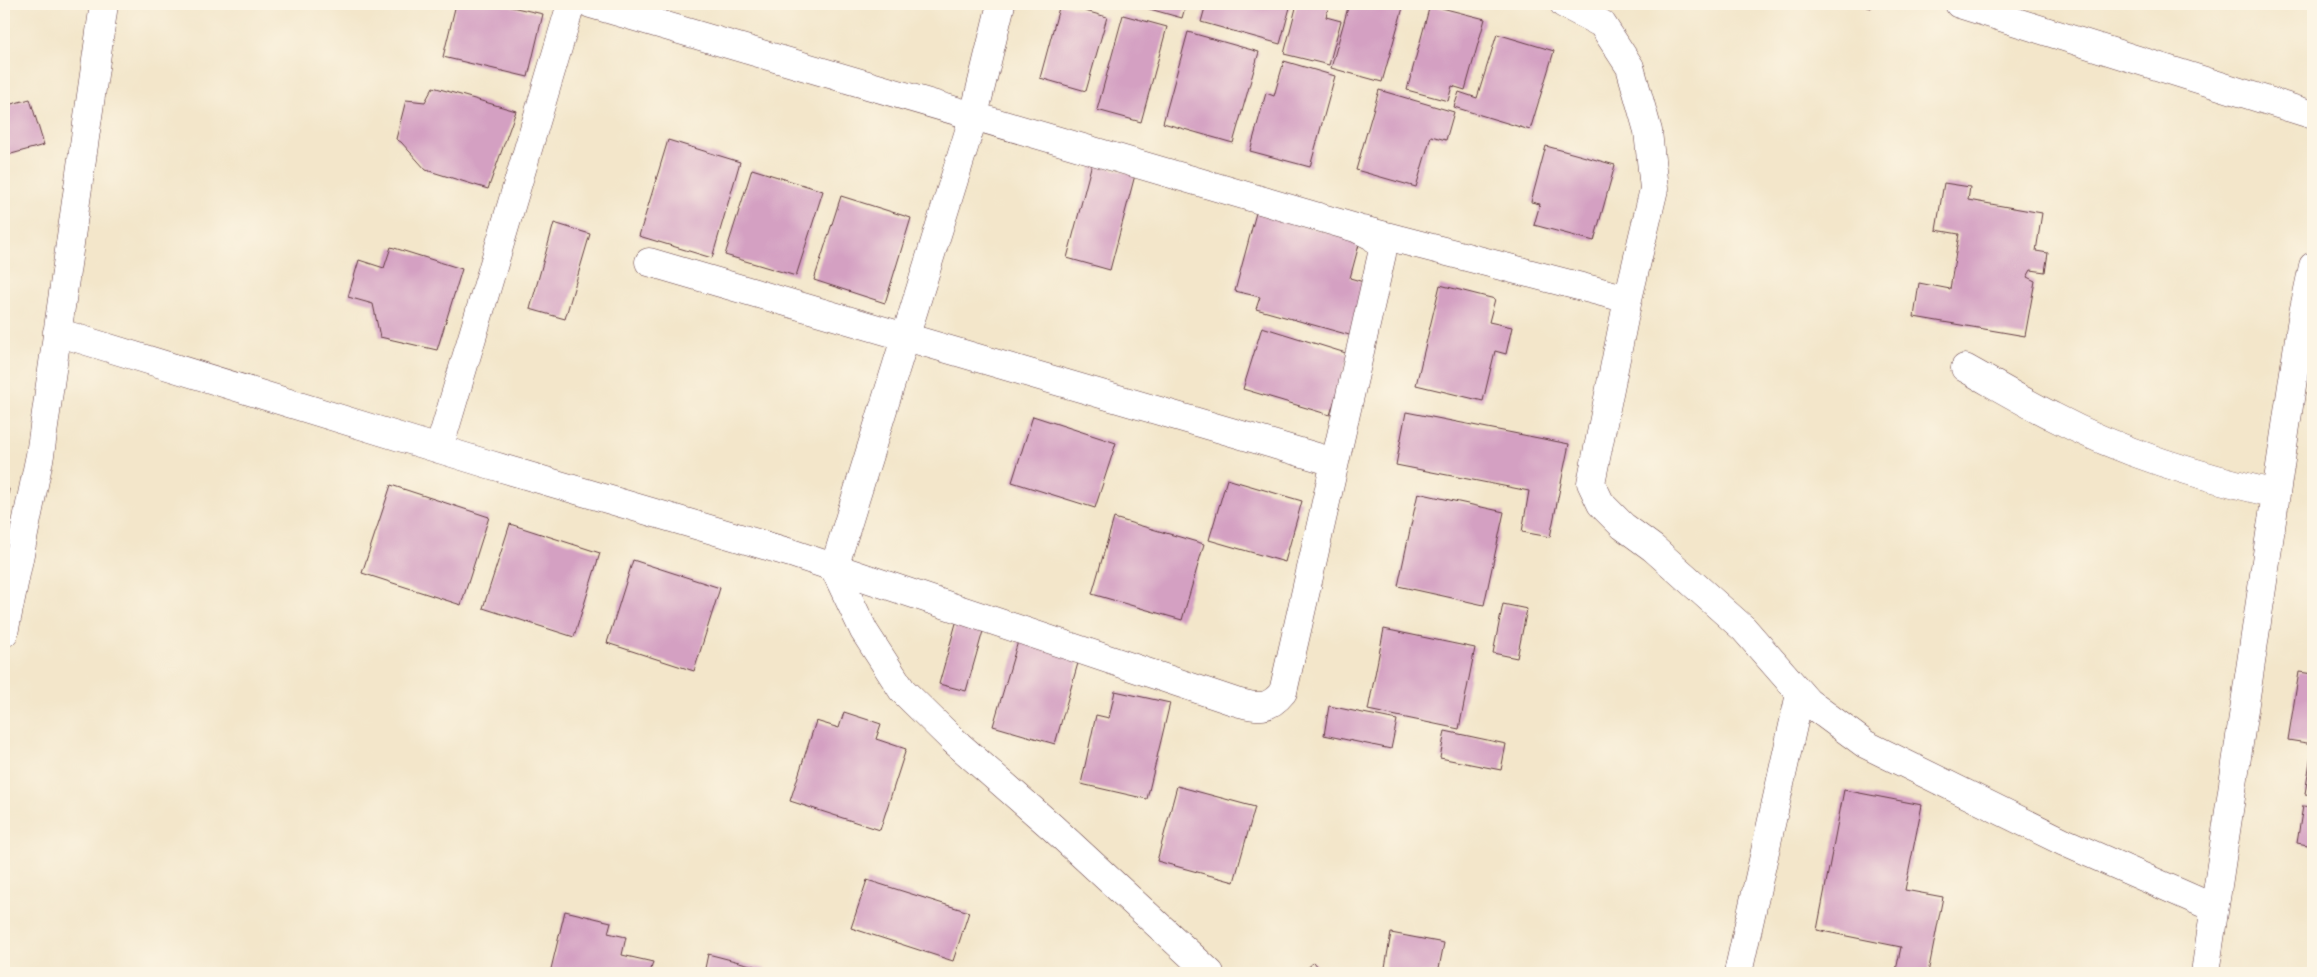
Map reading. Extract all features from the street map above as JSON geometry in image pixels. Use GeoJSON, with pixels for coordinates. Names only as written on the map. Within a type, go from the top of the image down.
{"type":"FeatureCollection","features":[{"type":"Feature","properties":{"kind":"street"},"geometry":{"type":"LineString","coordinates":[[4,633],[40,455],[104,4]]}},
{"type":"Feature","properties":{"kind":"street"},"geometry":{"type":"LineString","coordinates":[[439,449],[571,4]]}},
{"type":"Feature","properties":{"kind":"street"},"geometry":{"type":"LineString","coordinates":[[591,4],[1356,228],[1628,299]]}},
{"type":"Feature","properties":{"kind":"street"},"geometry":{"type":"LineString","coordinates":[[1001,4],[974,115],[834,568],[864,631],[902,690],[953,740],[1052,827],[1210,973]]}},
{"type":"Feature","properties":{"kind":"street"},"geometry":{"type":"LineString","coordinates":[[1564,4],[1602,24],[1630,67],[1648,131],[1654,189],[1628,299],[1591,483],[1601,504],[1623,526],[1653,548],[1744,629],[1808,702],[1865,744],[2064,842],[2214,908]]}},
{"type":"Feature","properties":{"kind":"street"},"geometry":{"type":"LineString","coordinates":[[1959,4],[2313,114]]}},
{"type":"Feature","properties":{"kind":"street"},"geometry":{"type":"LineString","coordinates":[[57,332],[834,568],[1236,702],[1267,706],[1276,701],[1283,692],[1382,254],[1381,244],[1372,236],[1356,228]]}},
{"type":"Feature","properties":{"kind":"street"},"geometry":{"type":"LineString","coordinates":[[649,262],[1334,462]]}},
{"type":"Feature","properties":{"kind":"street"},"geometry":{"type":"LineString","coordinates":[[2205,973],[2302,318],[2313,266]]}},
{"type":"Feature","properties":{"kind":"street"},"geometry":{"type":"LineString","coordinates":[[1965,368],[2053,417],[2119,446],[2209,479],[2276,494]]}},
{"type":"Feature","properties":{"kind":"street"},"geometry":{"type":"LineString","coordinates":[[1738,973],[1800,694]]}},
{"type":"Feature","properties":{"kind":"building"},"geometry":{"type":"Polygon","coordinates":[[[456,4],[498,4],[543,14],[528,77],[443,57],[456,4]]]}},
{"type":"Feature","properties":{"kind":"building"},"geometry":{"type":"Polygon","coordinates":[[[1060,4],[1107,17],[1086,91],[1040,78],[1060,4]]]}},
{"type":"Feature","properties":{"kind":"building"},"geometry":{"type":"Polygon","coordinates":[[[1139,4],[1186,4],[1182,18],[1139,6],[1139,4]]]}},
{"type":"Feature","properties":{"kind":"building"},"geometry":{"type":"Polygon","coordinates":[[[1206,4],[1291,4],[1280,44],[1201,22],[1206,4]]]}},
{"type":"Feature","properties":{"kind":"building"},"geometry":{"type":"Polygon","coordinates":[[[1297,4],[1329,4],[1326,17],[1341,21],[1329,65],[1284,54],[1297,4]]]}},
{"type":"Feature","properties":{"kind":"building"},"geometry":{"type":"Polygon","coordinates":[[[1349,4],[1404,4],[1382,82],[1331,68],[1349,4]]]}},
{"type":"Feature","properties":{"kind":"building"},"geometry":{"type":"Polygon","coordinates":[[[1857,4],[1873,4],[1871,8],[1857,4]]]}},
{"type":"Feature","properties":{"kind":"building"},"geometry":{"type":"Polygon","coordinates":[[[1430,5],[1485,19],[1465,90],[1452,86],[1448,101],[1407,90],[1430,5]]]}},
{"type":"Feature","properties":{"kind":"building"},"geometry":{"type":"Polygon","coordinates":[[[1123,15],[1167,27],[1141,122],[1097,110],[1123,15]]]}},
{"type":"Feature","properties":{"kind":"building"},"geometry":{"type":"Polygon","coordinates":[[[1188,32],[1259,52],[1233,143],[1163,123],[1188,32]]]}},
{"type":"Feature","properties":{"kind":"building"},"geometry":{"type":"Polygon","coordinates":[[[1497,34],[1554,51],[1530,130],[1454,107],[1459,92],[1477,98],[1497,34]]]}},
{"type":"Feature","properties":{"kind":"building"},"geometry":{"type":"Polygon","coordinates":[[[1284,61],[1335,76],[1310,167],[1250,151],[1266,93],[1274,96],[1284,61]]]}},
{"type":"Feature","properties":{"kind":"building"},"geometry":{"type":"Polygon","coordinates":[[[433,87],[516,111],[488,189],[426,170],[401,142],[396,139],[406,100],[425,102],[433,87]]]}},
{"type":"Feature","properties":{"kind":"building"},"geometry":{"type":"Polygon","coordinates":[[[1379,90],[1454,112],[1446,140],[1431,136],[1416,187],[1356,170],[1379,90]]]}},
{"type":"Feature","properties":{"kind":"building"},"geometry":{"type":"Polygon","coordinates":[[[30,99],[44,145],[4,156],[4,106],[30,99]]]}},
{"type":"Feature","properties":{"kind":"building"},"geometry":{"type":"Polygon","coordinates":[[[668,140],[740,162],[712,258],[639,236],[668,140]]]}},
{"type":"Feature","properties":{"kind":"building"},"geometry":{"type":"Polygon","coordinates":[[[1546,146],[1615,165],[1594,241],[1534,225],[1540,204],[1531,202],[1546,146]]]}},
{"type":"Feature","properties":{"kind":"building"},"geometry":{"type":"Polygon","coordinates":[[[1092,163],[1135,175],[1110,270],[1067,258],[1092,163]]]}},
{"type":"Feature","properties":{"kind":"building"},"geometry":{"type":"Polygon","coordinates":[[[752,169],[823,191],[796,276],[725,255],[752,169]]]}},
{"type":"Feature","properties":{"kind":"building"},"geometry":{"type":"Polygon","coordinates":[[[1944,183],[1970,187],[1968,200],[2042,213],[2036,251],[2048,253],[2045,272],[2031,270],[2027,277],[2035,281],[2025,336],[1914,317],[1919,283],[1950,289],[1959,234],[1936,230],[1944,183]]]}},
{"type":"Feature","properties":{"kind":"building"},"geometry":{"type":"Polygon","coordinates":[[[841,196],[911,218],[885,303],[814,280],[841,196]]]}},
{"type":"Feature","properties":{"kind":"building"},"geometry":{"type":"Polygon","coordinates":[[[1256,213],[1360,241],[1350,278],[1367,283],[1353,336],[1256,309],[1260,297],[1235,291],[1256,213]]]}},
{"type":"Feature","properties":{"kind":"building"},"geometry":{"type":"Polygon","coordinates":[[[554,223],[590,234],[565,319],[530,309],[554,223]]]}},
{"type":"Feature","properties":{"kind":"building"},"geometry":{"type":"Polygon","coordinates":[[[391,247],[462,269],[437,350],[380,337],[373,304],[348,297],[359,260],[384,268],[391,247]]]}},
{"type":"Feature","properties":{"kind":"building"},"geometry":{"type":"Polygon","coordinates":[[[1440,285],[1495,299],[1489,322],[1512,327],[1506,354],[1495,351],[1483,401],[1416,385],[1440,285]]]}},
{"type":"Feature","properties":{"kind":"building"},"geometry":{"type":"Polygon","coordinates":[[[1262,327],[1349,354],[1330,415],[1243,389],[1262,327]]]}},
{"type":"Feature","properties":{"kind":"building"},"geometry":{"type":"Polygon","coordinates":[[[1406,412],[1569,444],[1550,537],[1522,532],[1529,491],[1396,465],[1406,412]]]}},
{"type":"Feature","properties":{"kind":"building"},"geometry":{"type":"Polygon","coordinates":[[[1033,416],[1116,443],[1095,508],[1012,482],[1033,416]]]}},
{"type":"Feature","properties":{"kind":"building"},"geometry":{"type":"Polygon","coordinates":[[[1227,479],[1302,501],[1285,562],[1209,540],[1227,479]]]}},
{"type":"Feature","properties":{"kind":"building"},"geometry":{"type":"Polygon","coordinates":[[[391,485],[489,517],[461,605],[362,573],[391,485]]]}},
{"type":"Feature","properties":{"kind":"building"},"geometry":{"type":"Polygon","coordinates":[[[4,488],[9,489],[5,515],[4,515],[4,488]]]}},
{"type":"Feature","properties":{"kind":"building"},"geometry":{"type":"Polygon","coordinates":[[[1418,493],[1504,512],[1484,605],[1398,586],[1418,493]]]}},
{"type":"Feature","properties":{"kind":"building"},"geometry":{"type":"Polygon","coordinates":[[[1114,518],[1204,544],[1182,620],[1092,594],[1114,518]]]}},
{"type":"Feature","properties":{"kind":"building"},"geometry":{"type":"Polygon","coordinates":[[[510,524],[600,553],[574,637],[483,608],[510,524]]]}},
{"type":"Feature","properties":{"kind":"building"},"geometry":{"type":"Polygon","coordinates":[[[633,560],[720,588],[694,671],[607,643],[633,560]]]}},
{"type":"Feature","properties":{"kind":"building"},"geometry":{"type":"Polygon","coordinates":[[[1503,604],[1527,609],[1517,658],[1493,653],[1503,604]]]}},
{"type":"Feature","properties":{"kind":"building"},"geometry":{"type":"Polygon","coordinates":[[[958,616],[985,624],[966,691],[939,684],[958,616]]]}},
{"type":"Feature","properties":{"kind":"building"},"geometry":{"type":"Polygon","coordinates":[[[1384,629],[1475,648],[1459,729],[1368,710],[1384,629]]]}},
{"type":"Feature","properties":{"kind":"building"},"geometry":{"type":"Polygon","coordinates":[[[1019,638],[1080,656],[1055,744],[993,726],[1019,638]]]}},
{"type":"Feature","properties":{"kind":"building"},"geometry":{"type":"Polygon","coordinates":[[[2299,672],[2313,674],[2313,744],[2288,740],[2299,672]]]}},
{"type":"Feature","properties":{"kind":"building"},"geometry":{"type":"Polygon","coordinates":[[[1115,691],[1170,703],[1147,799],[1081,784],[1096,715],[1109,718],[1115,691]]]}},
{"type":"Feature","properties":{"kind":"building"},"geometry":{"type":"Polygon","coordinates":[[[1329,706],[1397,720],[1391,749],[1324,735],[1329,706]]]}},
{"type":"Feature","properties":{"kind":"building"},"geometry":{"type":"Polygon","coordinates":[[[844,712],[881,724],[876,739],[906,749],[880,830],[790,801],[816,721],[839,728],[844,712]]]}},
{"type":"Feature","properties":{"kind":"building"},"geometry":{"type":"Polygon","coordinates":[[[1445,731],[1506,744],[1501,770],[1440,758],[1445,731]]]}},
{"type":"Feature","properties":{"kind":"building"},"geometry":{"type":"Polygon","coordinates":[[[2313,749],[2313,795],[2305,794],[2313,749]]]}},
{"type":"Feature","properties":{"kind":"building"},"geometry":{"type":"Polygon","coordinates":[[[1177,786],[1255,807],[1234,882],[1157,861],[1177,786]]]}},
{"type":"Feature","properties":{"kind":"building"},"geometry":{"type":"Polygon","coordinates":[[[1844,790],[1922,805],[1905,890],[1943,897],[1928,973],[1896,970],[1901,947],[1817,930],[1844,790]]]}},
{"type":"Feature","properties":{"kind":"building"},"geometry":{"type":"Polygon","coordinates":[[[2303,806],[2313,807],[2313,846],[2297,843],[2303,806]]]}},
{"type":"Feature","properties":{"kind":"building"},"geometry":{"type":"Polygon","coordinates":[[[867,880],[969,912],[953,961],[851,928],[867,880]]]}},
{"type":"Feature","properties":{"kind":"building"},"geometry":{"type":"Polygon","coordinates":[[[565,911],[611,922],[608,933],[626,937],[622,955],[653,962],[650,973],[550,973],[565,911]]]}},
{"type":"Feature","properties":{"kind":"building"},"geometry":{"type":"Polygon","coordinates":[[[1391,933],[1444,943],[1438,973],[1384,973],[1391,933]]]}},
{"type":"Feature","properties":{"kind":"building"},"geometry":{"type":"Polygon","coordinates":[[[708,954],[766,969],[765,973],[704,973],[708,954]]]}},
{"type":"Feature","properties":{"kind":"building"},"geometry":{"type":"Polygon","coordinates":[[[1314,962],[1323,973],[1302,973],[1314,962]]]}}]}
